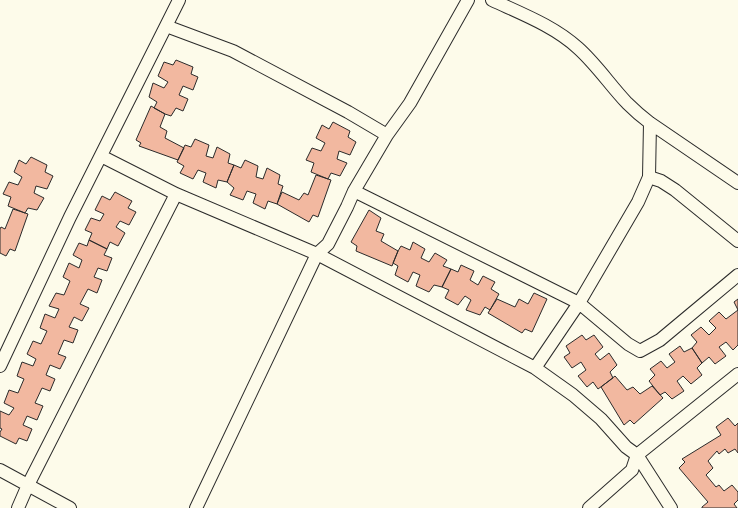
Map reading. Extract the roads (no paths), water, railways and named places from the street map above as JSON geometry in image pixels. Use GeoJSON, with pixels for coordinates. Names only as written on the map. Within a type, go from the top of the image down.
{"type":"FeatureCollection","features":[{"type":"Feature","properties":{"kind":"street"},"geometry":{"type":"LineString","coordinates":[[0,366],[70,216],[179,0]]}},
{"type":"Feature","properties":{"kind":"street"},"geometry":{"type":"LineString","coordinates":[[196,508],[317,254],[328,244],[354,191],[387,135],[410,103],[468,0]]}},
{"type":"Feature","properties":{"kind":"street"},"geometry":{"type":"LineString","coordinates":[[492,0],[547,26],[563,36],[593,62],[636,112],[738,183]]}},
{"type":"Feature","properties":{"kind":"street"},"geometry":{"type":"LineString","coordinates":[[166,26],[232,52],[348,112],[387,135]]}},
{"type":"Feature","properties":{"kind":"street"},"geometry":{"type":"LineString","coordinates":[[535,368],[579,303],[638,202],[649,177],[650,123]]}},
{"type":"Feature","properties":{"kind":"street"},"geometry":{"type":"LineString","coordinates":[[101,156],[176,194],[317,254],[535,368],[573,396],[600,419],[626,446],[637,455],[671,508]]}},
{"type":"Feature","properties":{"kind":"street"},"geometry":{"type":"LineString","coordinates":[[649,177],[661,181],[675,190],[738,241]]}},
{"type":"Feature","properties":{"kind":"street"},"geometry":{"type":"LineString","coordinates":[[354,191],[579,303],[628,344],[640,351],[660,340],[738,275]]}},
{"type":"Feature","properties":{"kind":"street"},"geometry":{"type":"LineString","coordinates":[[18,508],[176,194]]}},
{"type":"Feature","properties":{"kind":"street"},"geometry":{"type":"LineString","coordinates":[[589,508],[632,470],[637,455],[738,374]]}},
{"type":"Feature","properties":{"kind":"street"},"geometry":{"type":"LineString","coordinates":[[0,470],[70,508]]}}]}
